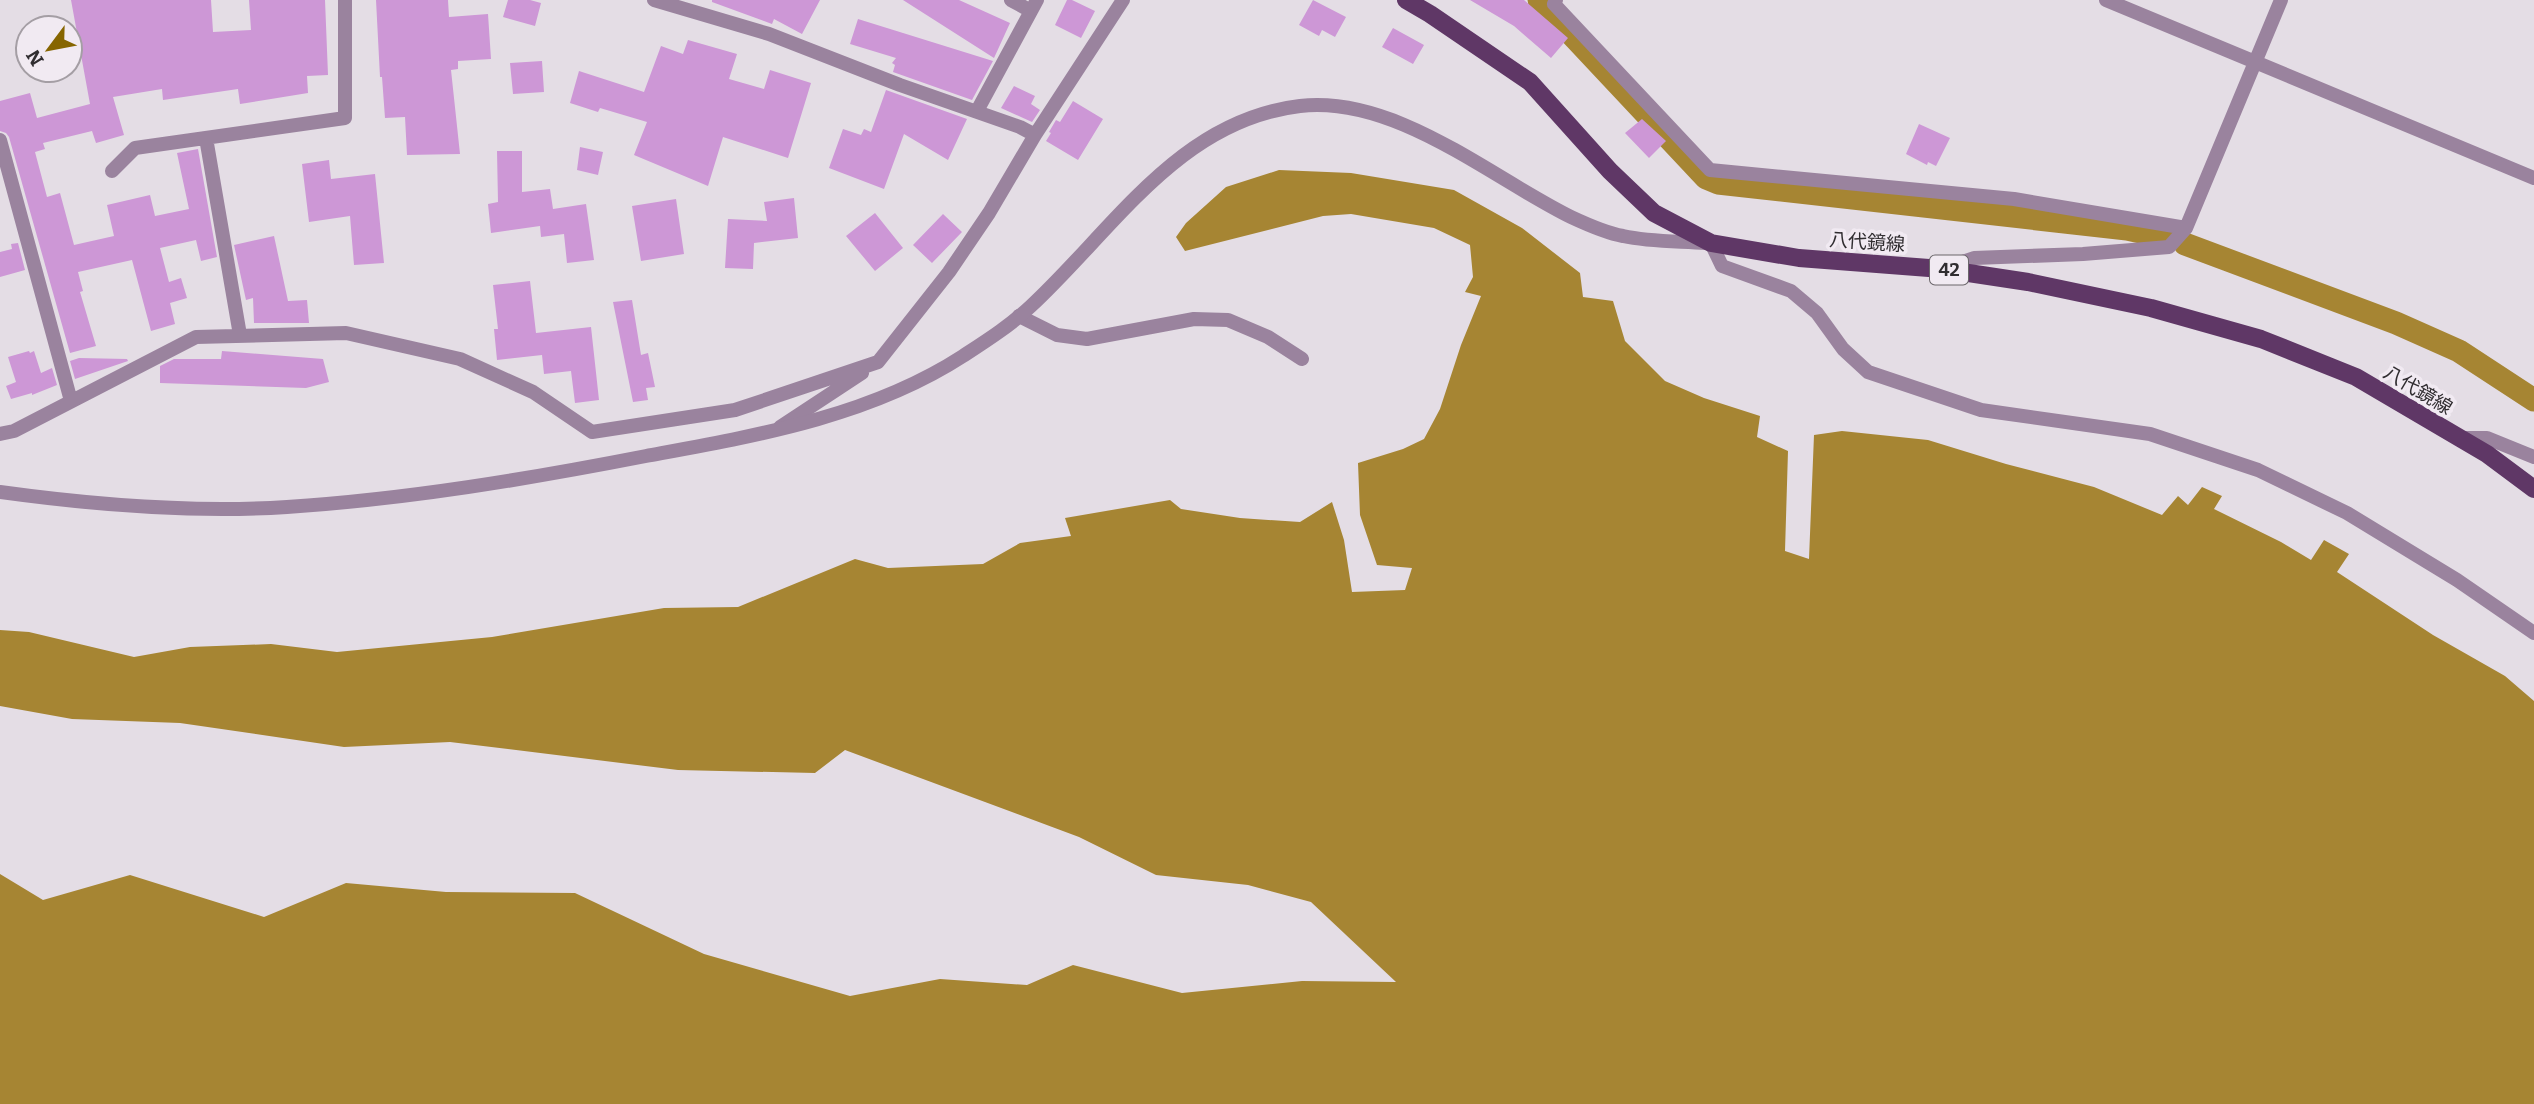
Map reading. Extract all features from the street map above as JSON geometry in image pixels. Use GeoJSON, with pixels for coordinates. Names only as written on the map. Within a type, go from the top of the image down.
{"type":"FeatureCollection","features":[{"type":"Feature","properties":{"kind":"main road","name":"八代鏡線"},"geometry":{"type":"LineString","coordinates":[[1406,0],[1530,82],[1611,171],[1654,213],[1711,243],[1799,258],[1942,269],[2028,282],[2151,308],[2261,338],[2356,377],[2487,454],[2534,489]]}},
{"type":"Feature","properties":{"kind":"street"},"geometry":{"type":"LineString","coordinates":[[111,171],[135,148],[345,118],[345,0]]}},
{"type":"Feature","properties":{"kind":"street"},"geometry":{"type":"LineString","coordinates":[[654,0],[769,34],[900,85],[1020,127],[1035,135]]}},
{"type":"Feature","properties":{"kind":"street"},"geometry":{"type":"LineString","coordinates":[[977,111],[1034,5],[1011,0]]}},
{"type":"Feature","properties":{"kind":"street"},"geometry":{"type":"LineString","coordinates":[[773,432],[878,362],[949,272],[989,213],[1035,135],[1123,0]]}},
{"type":"Feature","properties":{"kind":"street"},"geometry":{"type":"LineString","coordinates":[[1556,0],[1554,4],[1710,170],[2014,199],[2186,228]]}},
{"type":"Feature","properties":{"kind":"street"},"geometry":{"type":"LineString","coordinates":[[2106,0],[2534,178]]}},
{"type":"Feature","properties":{"kind":"street"},"geometry":{"type":"LineString","coordinates":[[1942,269],[1974,258],[2083,254],[2169,247],[2186,228],[2281,0]]}},
{"type":"Feature","properties":{"kind":"street"},"geometry":{"type":"LineString","coordinates":[[0,492],[53,499],[190,508],[284,507],[394,498],[568,471],[773,432],[896,391],[958,359],[1018,316],[1172,162],[1203,140],[1250,116],[1303,105],[1355,109],[1415,128],[1573,218],[1621,236],[1711,243],[1722,266],[1791,291],[1817,313],[1843,349],[1868,372],[1982,410],[2150,434],[2258,471],[2347,513],[2457,580],[2534,633]]}},
{"type":"Feature","properties":{"kind":"street"},"geometry":{"type":"LineString","coordinates":[[206,138],[240,335]]}},
{"type":"Feature","properties":{"kind":"street"},"geometry":{"type":"LineString","coordinates":[[0,140],[71,401]]}},
{"type":"Feature","properties":{"kind":"street"},"geometry":{"type":"LineString","coordinates":[[1018,316],[1058,335],[1087,339],[1194,319],[1227,320],[1268,337],[1302,359]]}},
{"type":"Feature","properties":{"kind":"street"},"geometry":{"type":"LineString","coordinates":[[0,434],[14,431],[196,337],[346,334],[460,359],[533,392],[592,432],[735,410],[878,362]]}},
{"type":"Feature","properties":{"kind":"street"},"geometry":{"type":"LineString","coordinates":[[2457,438],[2487,438],[2534,457]]}},
{"type":"Feature","properties":{"kind":"shaded area"},"geometry":{"type":"Polygon","coordinates":[[[1279,170],[1351,173],[1454,190],[1522,228],[1580,273],[1583,297],[1613,301],[1625,341],[1665,381],[1704,398],[1760,416],[1757,437],[1788,451],[1785,551],[1809,559],[1814,435],[1842,431],[1928,440],[2094,487],[2162,515],[2178,496],[2188,505],[2202,487],[2222,496],[2214,509],[2311,560],[2324,540],[2349,554],[2337,572],[2433,635],[2505,676],[2534,701],[2534,1104],[0,1104],[0,874],[43,900],[130,875],[264,917],[346,883],[446,892],[575,893],[704,954],[850,996],[940,979],[1027,985],[1073,965],[1182,993],[1302,981],[1396,982],[1311,902],[1248,885],[1156,875],[1079,837],[845,750],[815,773],[678,770],[450,742],[344,747],[180,723],[72,719],[0,706],[0,630],[29,632],[134,657],[190,647],[271,644],[337,652],[492,637],[664,608],[738,607],[855,559],[888,568],[983,564],[1020,543],[1071,536],[1065,518],[1170,500],[1181,509],[1240,518],[1300,522],[1332,502],[1344,540],[1352,592],[1405,590],[1412,568],[1377,565],[1360,515],[1358,463],[1403,449],[1424,439],[1440,409],[1481,296],[1465,292],[1473,277],[1470,245],[1434,228],[1351,214],[1323,216],[1185,251],[1176,237],[1186,223],[1226,187],[1279,170]]]}},
{"type":"Feature","properties":{"kind":"building"},"geometry":{"type":"Polygon","coordinates":[[[71,0],[211,0],[213,32],[251,30],[249,0],[325,0],[328,75],[307,76],[308,93],[240,104],[238,89],[163,100],[162,89],[113,97],[124,135],[96,143],[92,131],[43,143],[45,149],[35,152],[47,197],[60,193],[74,245],[114,236],[107,205],[150,195],[155,216],[189,209],[177,153],[198,149],[217,257],[201,261],[196,240],[160,248],[169,282],[181,278],[187,298],[170,303],[175,324],[151,331],[132,260],[78,272],[83,291],[80,292],[96,346],[70,353],[9,137],[0,131],[0,101],[30,93],[37,118],[90,104],[84,71],[84,14],[74,14],[71,0]]]}},
{"type":"Feature","properties":{"kind":"building"},"geometry":{"type":"Polygon","coordinates":[[[376,0],[448,0],[449,17],[488,14],[491,59],[458,61],[458,69],[451,70],[460,154],[407,155],[405,117],[385,118],[376,0]]]}},
{"type":"Feature","properties":{"kind":"building"},"geometry":{"type":"Polygon","coordinates":[[[508,0],[541,3],[535,26],[503,17],[508,0]]]}},
{"type":"Feature","properties":{"kind":"building"},"geometry":{"type":"Polygon","coordinates":[[[712,0],[820,0],[802,34],[774,19],[772,24],[712,0]]]}},
{"type":"Feature","properties":{"kind":"building"},"geometry":{"type":"Polygon","coordinates":[[[903,0],[959,0],[1010,23],[994,58],[903,0]]]}},
{"type":"Feature","properties":{"kind":"building"},"geometry":{"type":"Polygon","coordinates":[[[1067,0],[1095,11],[1081,38],[1055,25],[1067,0]]]}},
{"type":"Feature","properties":{"kind":"building"},"geometry":{"type":"Polygon","coordinates":[[[1313,0],[1346,17],[1335,37],[1322,30],[1319,36],[1299,25],[1313,0]]]}},
{"type":"Feature","properties":{"kind":"building"},"geometry":{"type":"Polygon","coordinates":[[[1470,0],[1524,0],[1568,38],[1551,58],[1514,26],[1470,0]]]}},
{"type":"Feature","properties":{"kind":"building"},"geometry":{"type":"Polygon","coordinates":[[[858,19],[993,61],[972,100],[893,72],[895,65],[892,63],[896,58],[850,44],[858,19]]]}},
{"type":"Feature","properties":{"kind":"building"},"geometry":{"type":"Polygon","coordinates":[[[1393,28],[1424,45],[1413,64],[1382,47],[1393,28]]]}},
{"type":"Feature","properties":{"kind":"building"},"geometry":{"type":"Polygon","coordinates":[[[688,40],[737,54],[729,79],[764,89],[770,70],[811,83],[788,158],[723,137],[708,186],[634,155],[647,122],[600,108],[598,112],[570,103],[579,71],[644,92],[661,46],[683,54],[688,40]]]}},
{"type":"Feature","properties":{"kind":"building"},"geometry":{"type":"Polygon","coordinates":[[[542,61],[544,92],[513,94],[510,63],[542,61]]]}},
{"type":"Feature","properties":{"kind":"building"},"geometry":{"type":"Polygon","coordinates":[[[1014,86],[1035,96],[1031,104],[1040,110],[1032,122],[1001,108],[1014,86]]]}},
{"type":"Feature","properties":{"kind":"building"},"geometry":{"type":"Polygon","coordinates":[[[886,90],[967,119],[948,160],[904,134],[884,189],[829,168],[843,129],[861,135],[864,129],[871,132],[886,90]]]}},
{"type":"Feature","properties":{"kind":"building"},"geometry":{"type":"Polygon","coordinates":[[[1073,101],[1103,119],[1078,160],[1046,141],[1056,120],[1060,122],[1073,101]]]}},
{"type":"Feature","properties":{"kind":"building"},"geometry":{"type":"Polygon","coordinates":[[[1642,119],[1666,141],[1649,158],[1625,133],[1642,119]]]}},
{"type":"Feature","properties":{"kind":"building"},"geometry":{"type":"Polygon","coordinates":[[[1919,124],[1950,138],[1936,166],[1928,162],[1927,165],[1906,154],[1919,124]]]}},
{"type":"Feature","properties":{"kind":"building"},"geometry":{"type":"Polygon","coordinates":[[[580,147],[603,152],[598,175],[577,170],[580,147]]]}},
{"type":"Feature","properties":{"kind":"building"},"geometry":{"type":"Polygon","coordinates":[[[497,151],[522,151],[522,192],[550,189],[553,209],[586,204],[594,260],[567,263],[564,234],[541,237],[540,226],[491,233],[488,204],[498,202],[497,151]]]}},
{"type":"Feature","properties":{"kind":"building"},"geometry":{"type":"Polygon","coordinates":[[[329,160],[331,179],[375,174],[384,263],[354,265],[350,216],[309,222],[302,164],[329,160]]]}},
{"type":"Feature","properties":{"kind":"building"},"geometry":{"type":"Polygon","coordinates":[[[794,198],[798,238],[754,243],[753,269],[725,268],[728,219],[767,221],[764,202],[794,198]]]}},
{"type":"Feature","properties":{"kind":"building"},"geometry":{"type":"Polygon","coordinates":[[[676,199],[684,254],[641,261],[632,206],[676,199]]]}},
{"type":"Feature","properties":{"kind":"building"},"geometry":{"type":"Polygon","coordinates":[[[875,213],[903,248],[875,271],[846,236],[875,213]]]}},
{"type":"Feature","properties":{"kind":"building"},"geometry":{"type":"Polygon","coordinates":[[[943,214],[962,232],[932,263],[913,245],[943,214]]]}},
{"type":"Feature","properties":{"kind":"building"},"geometry":{"type":"Polygon","coordinates":[[[274,236],[288,301],[307,300],[309,323],[254,323],[253,298],[246,300],[234,245],[274,236]]]}},
{"type":"Feature","properties":{"kind":"building"},"geometry":{"type":"Polygon","coordinates":[[[18,243],[25,270],[0,277],[0,252],[12,249],[11,244],[18,243]]]}},
{"type":"Feature","properties":{"kind":"building"},"geometry":{"type":"Polygon","coordinates":[[[530,281],[536,333],[591,327],[599,400],[575,403],[571,371],[544,374],[542,355],[497,360],[494,329],[498,329],[493,285],[530,281]]]}},
{"type":"Feature","properties":{"kind":"building"},"geometry":{"type":"Polygon","coordinates":[[[632,300],[641,355],[648,353],[655,387],[646,388],[648,400],[633,402],[613,302],[632,300]]]}},
{"type":"Feature","properties":{"kind":"building"},"geometry":{"type":"Polygon","coordinates":[[[34,351],[41,373],[52,368],[57,385],[32,395],[11,399],[6,386],[16,382],[8,357],[34,351]]]}},
{"type":"Feature","properties":{"kind":"building"},"geometry":{"type":"Polygon","coordinates":[[[222,351],[323,359],[329,382],[306,388],[160,383],[160,366],[174,359],[221,359],[222,351]]]}},
{"type":"Feature","properties":{"kind":"building"},"geometry":{"type":"Polygon","coordinates":[[[79,358],[128,361],[75,379],[70,361],[79,358]]]}},
{"type":"Feature","properties":{"kind":"waterway"},"geometry":{"type":"LineString","coordinates":[[1539,0],[1706,178],[1718,183],[2127,229],[2168,238]]}},
{"type":"Feature","properties":{"kind":"waterway"},"geometry":{"type":"LineString","coordinates":[[2185,244],[2396,323],[2459,351],[2534,400]]}}]}
